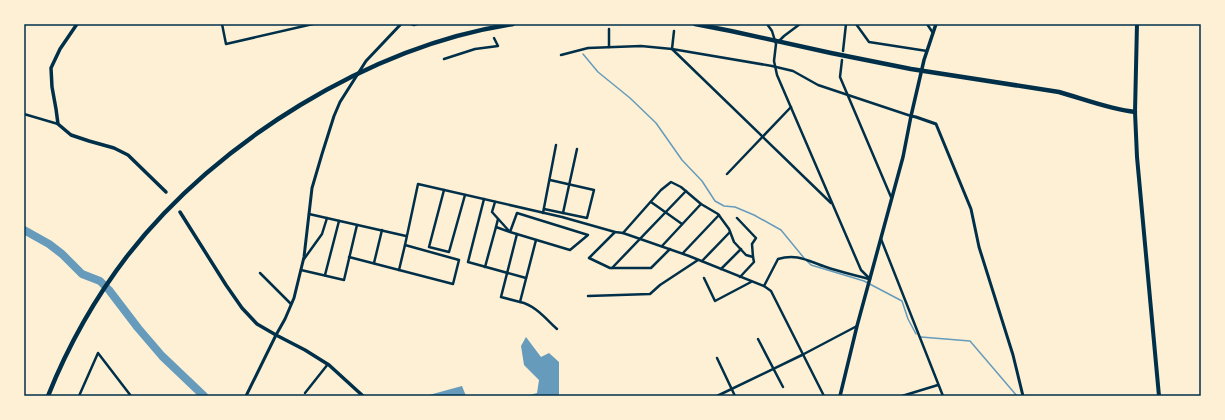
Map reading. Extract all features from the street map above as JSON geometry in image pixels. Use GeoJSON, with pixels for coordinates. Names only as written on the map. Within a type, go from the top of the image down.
{"type":"FeatureCollection","features":[{"type":"Feature","properties":{"kind":"highway"},"geometry":{"type":"LineString","coordinates":[[48,396],[64,360],[95,303],[128,254],[147,232],[193,186],[249,139],[310,99],[350,78],[390,60],[434,43],[486,29],[513,24]]}},
{"type":"Feature","properties":{"kind":"highway"},"geometry":{"type":"LineString","coordinates":[[695,24],[911,69],[1053,91],[1118,109],[1135,112]]}},
{"type":"Feature","properties":{"kind":"highway"},"geometry":{"type":"LineString","coordinates":[[1137,24],[1135,112],[1137,157],[1159,396]]}},
{"type":"Feature","properties":{"kind":"main road"},"geometry":{"type":"LineString","coordinates":[[78,24],[60,49],[51,68],[52,87],[58,124],[71,135],[114,148],[128,155],[166,192]]}},
{"type":"Feature","properties":{"kind":"main road"},"geometry":{"type":"LineString","coordinates":[[840,396],[857,326],[903,157],[911,116],[927,51],[936,24]]}},
{"type":"Feature","properties":{"kind":"main road"},"geometry":{"type":"LineString","coordinates":[[180,212],[205,253],[242,308],[256,324],[328,364],[363,396]]}},
{"type":"Feature","properties":{"kind":"street"},"geometry":{"type":"LineString","coordinates":[[222,24],[226,44],[313,24]]}},
{"type":"Feature","properties":{"kind":"street"},"geometry":{"type":"LineString","coordinates":[[246,396],[285,319],[291,304],[304,260],[312,188],[340,102],[366,61],[400,24]]}},
{"type":"Feature","properties":{"kind":"street"},"geometry":{"type":"LineString","coordinates":[[411,24],[417,24]]}},
{"type":"Feature","properties":{"kind":"street"},"geometry":{"type":"LineString","coordinates":[[763,24],[768,25],[772,31],[776,44],[774,62],[777,75],[861,270],[870,280]]}},
{"type":"Feature","properties":{"kind":"street"},"geometry":{"type":"LineString","coordinates":[[776,44],[800,24]]}},
{"type":"Feature","properties":{"kind":"street"},"geometry":{"type":"LineString","coordinates":[[843,51],[846,24]]}},
{"type":"Feature","properties":{"kind":"street"},"geometry":{"type":"LineString","coordinates":[[856,24],[869,42],[927,51]]}},
{"type":"Feature","properties":{"kind":"street"},"geometry":{"type":"LineString","coordinates":[[927,24],[933,32]]}},
{"type":"Feature","properties":{"kind":"street"},"geometry":{"type":"LineString","coordinates":[[609,29],[609,47]]}},
{"type":"Feature","properties":{"kind":"street"},"geometry":{"type":"LineString","coordinates":[[672,49],[674,31]]}},
{"type":"Feature","properties":{"kind":"street"},"geometry":{"type":"LineString","coordinates":[[444,59],[475,49],[498,46],[494,38]]}},
{"type":"Feature","properties":{"kind":"street"},"geometry":{"type":"LineString","coordinates":[[562,55],[588,48],[641,46],[672,49],[775,66],[793,72],[818,85],[936,124],[971,209],[979,247],[1023,396]]}},
{"type":"Feature","properties":{"kind":"street"},"geometry":{"type":"LineString","coordinates":[[672,49],[833,205]]}},
{"type":"Feature","properties":{"kind":"street"},"geometry":{"type":"LineString","coordinates":[[842,60],[840,77],[892,198]]}},
{"type":"Feature","properties":{"kind":"street"},"geometry":{"type":"LineString","coordinates":[[727,174],[791,106]]}},
{"type":"Feature","properties":{"kind":"street"},"geometry":{"type":"LineString","coordinates":[[24,114],[58,124]]}},
{"type":"Feature","properties":{"kind":"street"},"geometry":{"type":"LineString","coordinates":[[543,213],[556,145]]}},
{"type":"Feature","properties":{"kind":"street"},"geometry":{"type":"LineString","coordinates":[[564,213],[577,149]]}},
{"type":"Feature","properties":{"kind":"street"},"geometry":{"type":"LineString","coordinates":[[544,209],[587,218],[594,190],[550,180]]}},
{"type":"Feature","properties":{"kind":"street"},"geometry":{"type":"LineString","coordinates":[[623,232],[661,190],[671,182],[681,187],[701,204],[719,215],[730,232],[734,242],[746,254],[753,257]]}},
{"type":"Feature","properties":{"kind":"street"},"geometry":{"type":"LineString","coordinates":[[399,270],[418,184],[543,213],[615,232],[623,232],[700,260],[764,286],[771,291],[824,396]]}},
{"type":"Feature","properties":{"kind":"street"},"geometry":{"type":"LineString","coordinates":[[444,190],[429,247],[449,252],[465,195]]}},
{"type":"Feature","properties":{"kind":"street"},"geometry":{"type":"LineString","coordinates":[[612,268],[686,191]]}},
{"type":"Feature","properties":{"kind":"street"},"geometry":{"type":"LineString","coordinates":[[484,199],[468,262],[526,278]]}},
{"type":"Feature","properties":{"kind":"street"},"geometry":{"type":"LineString","coordinates":[[495,202],[492,212],[510,232]]}},
{"type":"Feature","properties":{"kind":"street"},"geometry":{"type":"LineString","coordinates":[[650,202],[682,224]]}},
{"type":"Feature","properties":{"kind":"street"},"geometry":{"type":"LineString","coordinates":[[662,246],[701,204]]}},
{"type":"Feature","properties":{"kind":"street"},"geometry":{"type":"LineString","coordinates":[[496,228],[570,250],[588,235],[517,213],[510,232]]}},
{"type":"Feature","properties":{"kind":"street"},"geometry":{"type":"LineString","coordinates":[[309,214],[406,236]]}},
{"type":"Feature","properties":{"kind":"street"},"geometry":{"type":"LineString","coordinates":[[682,253],[719,215]]}},
{"type":"Feature","properties":{"kind":"street"},"geometry":{"type":"LineString","coordinates":[[304,260],[322,234],[326,218]]}},
{"type":"Feature","properties":{"kind":"street"},"geometry":{"type":"LineString","coordinates":[[737,218],[756,238],[752,244],[754,262],[740,277]]}},
{"type":"Feature","properties":{"kind":"street"},"geometry":{"type":"LineString","coordinates":[[485,267],[498,219]]}},
{"type":"Feature","properties":{"kind":"street"},"geometry":{"type":"LineString","coordinates":[[325,275],[339,221]]}},
{"type":"Feature","properties":{"kind":"street"},"geometry":{"type":"LineString","coordinates":[[301,270],[344,280],[357,225]]}},
{"type":"Feature","properties":{"kind":"street"},"geometry":{"type":"LineString","coordinates":[[374,264],[382,230]]}},
{"type":"Feature","properties":{"kind":"street"},"geometry":{"type":"LineString","coordinates":[[615,232],[590,258],[612,268],[651,268],[670,249]]}},
{"type":"Feature","properties":{"kind":"street"},"geometry":{"type":"LineString","coordinates":[[588,296],[650,294],[660,285],[700,260],[730,232]]}},
{"type":"Feature","properties":{"kind":"street"},"geometry":{"type":"LineString","coordinates":[[517,234],[501,297],[524,303],[542,314],[556,329]]}},
{"type":"Feature","properties":{"kind":"street"},"geometry":{"type":"LineString","coordinates":[[881,239],[942,396]]}},
{"type":"Feature","properties":{"kind":"street"},"geometry":{"type":"LineString","coordinates":[[520,302],[536,240]]}},
{"type":"Feature","properties":{"kind":"street"},"geometry":{"type":"LineString","coordinates":[[349,257],[453,284],[459,260],[405,245]]}},
{"type":"Feature","properties":{"kind":"street"},"geometry":{"type":"LineString","coordinates":[[721,269],[741,249]]}},
{"type":"Feature","properties":{"kind":"street"},"geometry":{"type":"LineString","coordinates":[[764,286],[778,259],[786,256],[803,258],[826,267],[870,280]]}},
{"type":"Feature","properties":{"kind":"street"},"geometry":{"type":"LineString","coordinates":[[260,273],[291,304]]}},
{"type":"Feature","properties":{"kind":"street"},"geometry":{"type":"LineString","coordinates":[[704,278],[715,301],[752,282]]}},
{"type":"Feature","properties":{"kind":"street"},"geometry":{"type":"LineString","coordinates":[[717,396],[857,326]]}},
{"type":"Feature","properties":{"kind":"street"},"geometry":{"type":"LineString","coordinates":[[758,339],[783,387]]}},
{"type":"Feature","properties":{"kind":"street"},"geometry":{"type":"LineString","coordinates":[[79,396],[98,353],[131,396]]}},
{"type":"Feature","properties":{"kind":"street"},"geometry":{"type":"LineString","coordinates":[[717,358],[735,396]]}},
{"type":"Feature","properties":{"kind":"street"},"geometry":{"type":"LineString","coordinates":[[305,393],[328,364]]}},
{"type":"Feature","properties":{"kind":"street"},"geometry":{"type":"LineString","coordinates":[[902,396],[938,385]]}},
{"type":"Feature","properties":{"kind":"water"},"geometry":{"type":"Polygon","coordinates":[[[526,337],[541,357],[549,353],[559,362],[559,396],[526,396],[537,393],[539,380],[524,365],[521,346],[526,337]]]}},
{"type":"Feature","properties":{"kind":"water"},"geometry":{"type":"Polygon","coordinates":[[[462,386],[466,396],[429,396],[429,395],[462,386]]]}},
{"type":"Feature","properties":{"kind":"waterway"},"geometry":{"type":"LineString","coordinates":[[583,54],[598,72],[630,98],[656,123],[682,160],[702,181],[715,201],[724,206],[735,207],[754,215],[781,230],[804,258]]}},
{"type":"Feature","properties":{"kind":"waterway"},"geometry":{"type":"LineString","coordinates":[[24,230],[49,244],[62,254],[82,274],[100,281],[109,290],[162,356],[204,396]]}},
{"type":"Feature","properties":{"kind":"waterway"},"geometry":{"type":"LineString","coordinates":[[807,261],[811,265],[864,281],[902,301],[908,319],[916,334]]}},
{"type":"Feature","properties":{"kind":"waterway"},"geometry":{"type":"LineString","coordinates":[[921,337],[970,341],[1017,396]]}}]}
